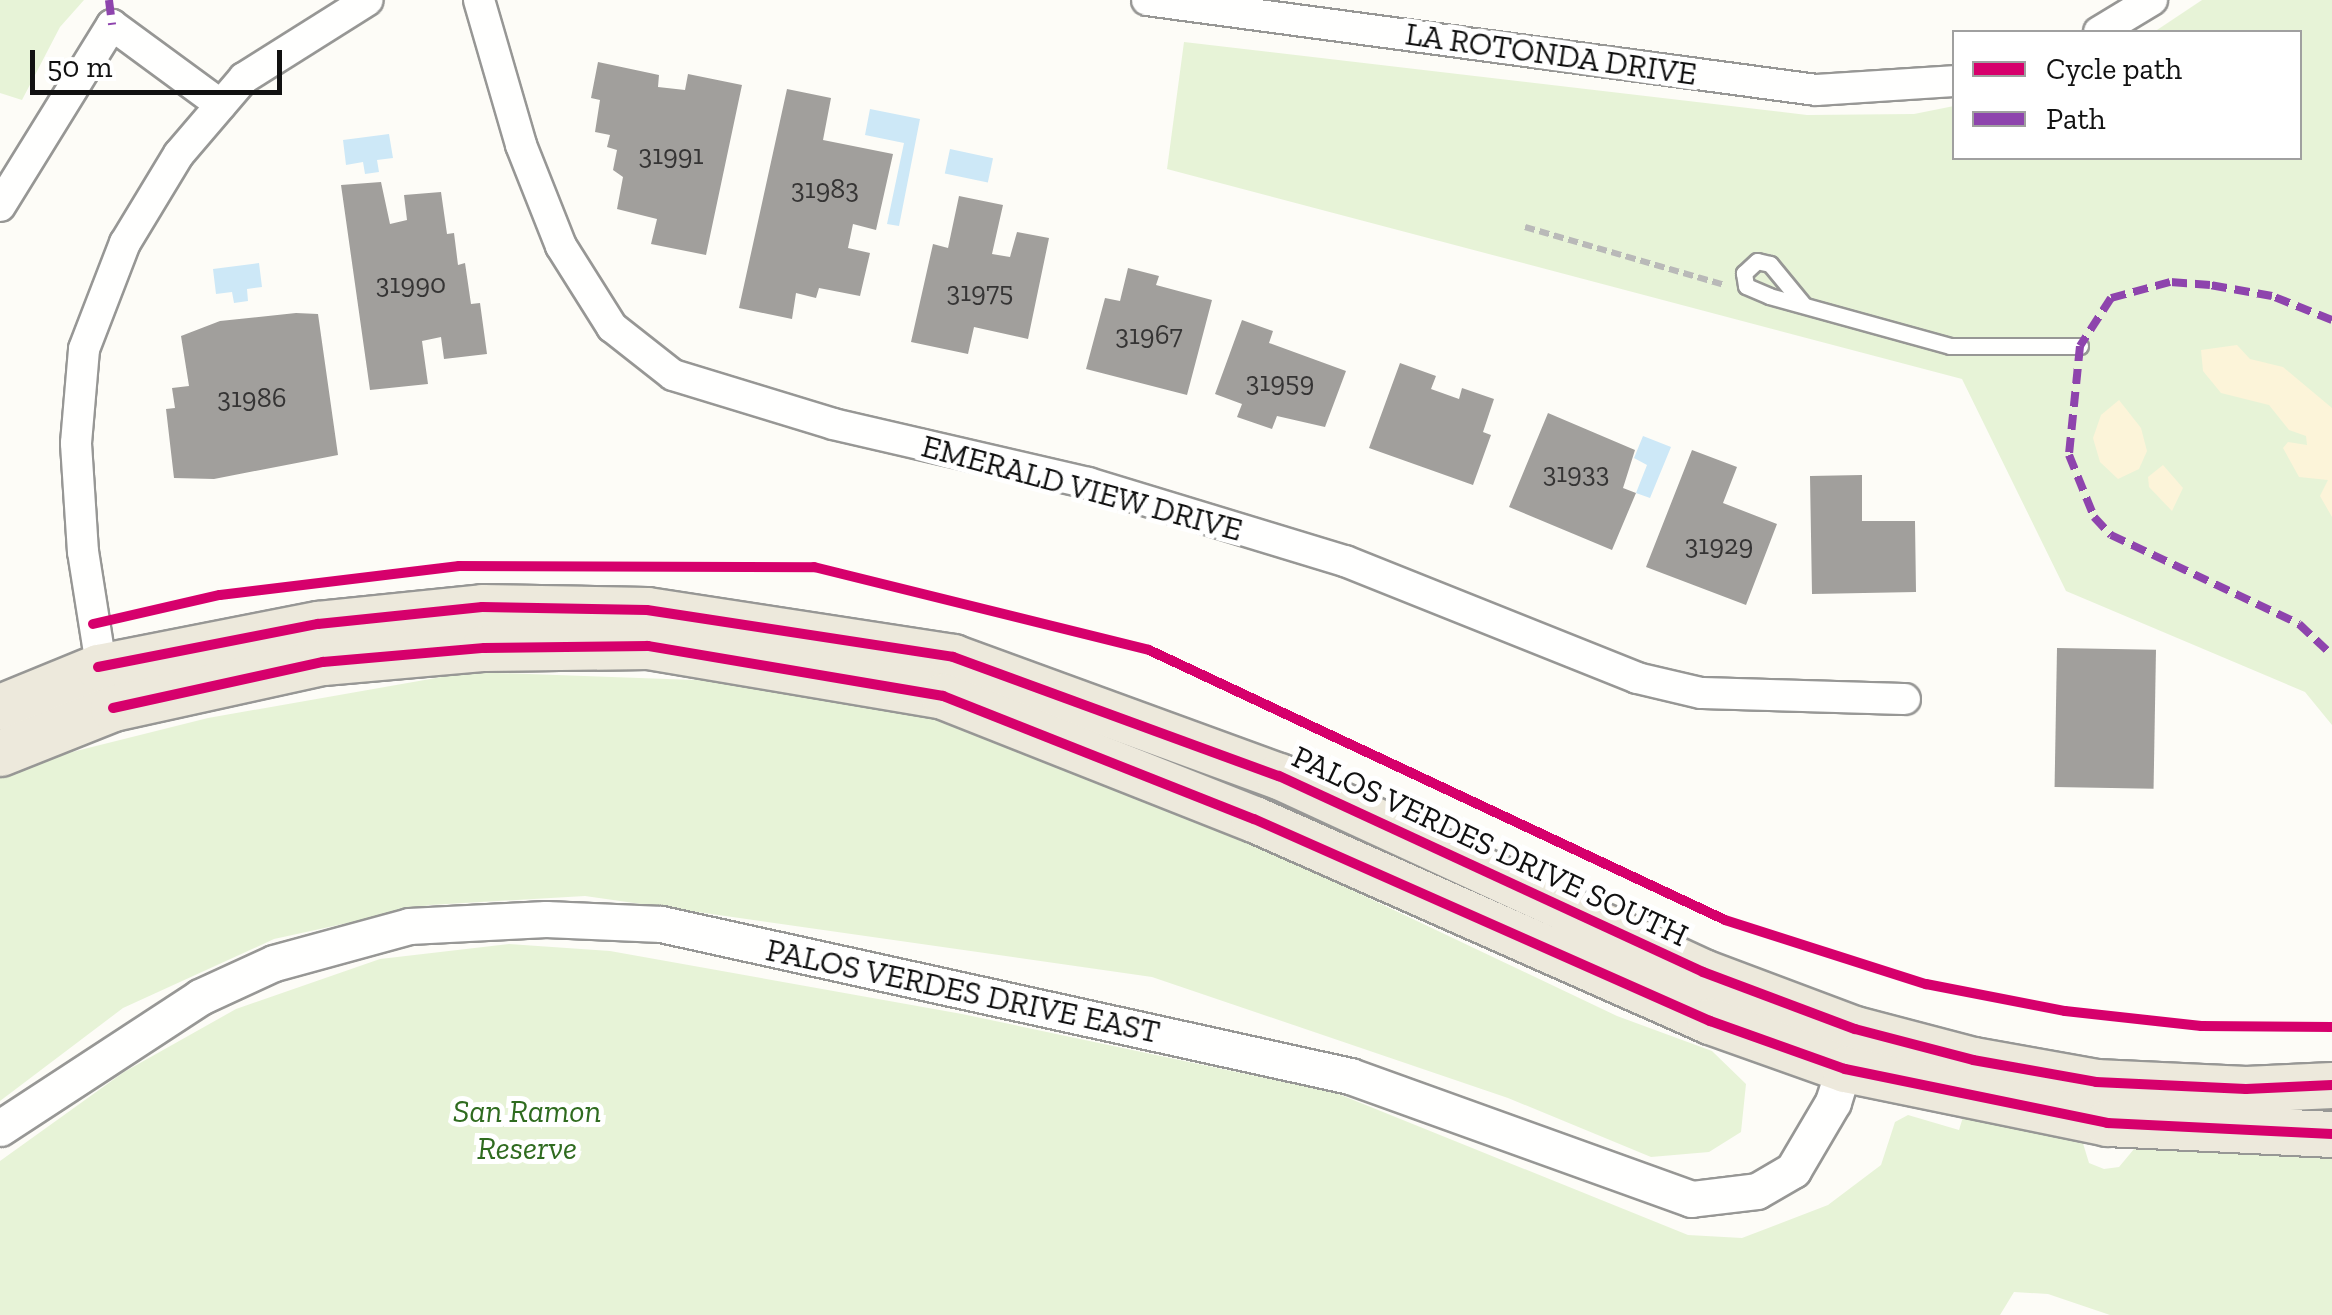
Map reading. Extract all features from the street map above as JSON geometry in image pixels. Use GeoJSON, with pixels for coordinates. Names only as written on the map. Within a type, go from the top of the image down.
{"type":"FeatureCollection","features":[{"type":"Feature","properties":{"kind":"main road","name":"PALOS VERDES DRIVE SOUTH"},"geometry":{"type":"LineString","coordinates":[[0,707],[106,688],[323,662],[484,648],[648,646],[943,696],[1254,819],[1710,1021],[1850,1049],[2107,1124],[2332,1134]]}},
{"type":"Feature","properties":{"kind":"main road","name":"PALOS VERDES DRIVE SOUTH"},"geometry":{"type":"LineString","coordinates":[[0,753],[106,688]]}},
{"type":"Feature","properties":{"kind":"main road","name":"PALOS VERDES DRIVE SOUTH"},"geometry":{"type":"LineString","coordinates":[[1850,1049],[1973,1060],[2096,1082],[2246,1089],[2332,1085]]}},
{"type":"Feature","properties":{"kind":"street"},"geometry":{"type":"LineString","coordinates":[[106,688],[76,443],[84,349],[126,243],[179,154],[244,78],[368,0]]}},
{"type":"Feature","properties":{"kind":"street","name":"EMERALD VIEW DRIVE"},"geometry":{"type":"LineString","coordinates":[[479,0],[521,145],[560,246],[612,327],[674,376],[833,424],[1088,483],[1345,561],[1637,678],[1701,693],[1905,699]]}},
{"type":"Feature","properties":{"kind":"street","name":"LA ROTONDA DRIVE"},"geometry":{"type":"LineString","coordinates":[[1147,0],[1816,90],[1952,81]]}},
{"type":"Feature","properties":{"kind":"street"},"geometry":{"type":"LineString","coordinates":[[2102,30],[2152,0]]}},
{"type":"Feature","properties":{"kind":"street"},"geometry":{"type":"LineString","coordinates":[[0,206],[112,24],[221,105]]}},
{"type":"Feature","properties":{"kind":"street","name":"PALOS VERDES DRIVE EAST"},"geometry":{"type":"LineString","coordinates":[[0,1128],[200,997],[274,962],[409,926],[546,919],[661,924],[1350,1076],[1691,1199],[1757,1191],[1793,1170],[1816,1138],[1850,1049]]}},
{"type":"Feature","properties":{"kind":"lane"},"geometry":{"type":"LineString","coordinates":[[1804,304],[1770,264],[1758,262],[1744,273],[1746,286],[1804,304],[1950,346],[2080,346]]}},
{"type":"Feature","properties":{"kind":"path"},"geometry":{"type":"LineString","coordinates":[[1525,227],[1714,284],[1746,286]]}},
{"type":"Feature","properties":{"kind":"green space"},"geometry":{"type":"Polygon","coordinates":[[[0,0],[84,0],[60,27],[22,100],[0,93],[0,0]]]}},
{"type":"Feature","properties":{"kind":"green space"},"geometry":{"type":"Polygon","coordinates":[[[2202,0],[2332,0],[2332,725],[2305,692],[2066,591],[1962,379],[1167,169],[1184,42],[1807,115],[1914,114],[1952,106],[1952,160],[2302,160],[2302,30],[2157,30],[2202,0]]]}},
{"type":"Feature","properties":{"kind":"green space"},"geometry":{"type":"Polygon","coordinates":[[[470,672],[810,684],[974,727],[1122,781],[1617,1016],[1712,1051],[1746,1084],[1741,1132],[1709,1152],[1651,1157],[1508,1098],[1152,977],[585,896],[430,905],[274,939],[123,1008],[0,1101],[0,770],[208,718],[470,672]]]}},
{"type":"Feature","properties":{"kind":"green space","name":"San Ramon Reserve"},"geometry":{"type":"Polygon","coordinates":[[[509,944],[610,951],[962,1014],[1336,1093],[1688,1235],[1742,1238],[1828,1205],[1881,1165],[1895,1122],[1908,1115],[1959,1130],[1963,1117],[2082,1140],[2089,1163],[2104,1169],[2119,1167],[2134,1149],[2332,1155],[2332,1315],[2110,1315],[2048,1294],[2014,1292],[2000,1315],[0,1315],[0,1161],[124,1072],[236,1009],[380,959],[509,944]]]}},
{"type":"Feature","properties":{"kind":"sand"},"geometry":{"type":"Polygon","coordinates":[[[2237,345],[2250,359],[2283,367],[2332,408],[2332,517],[2320,496],[2328,480],[2299,477],[2283,448],[2288,442],[2307,445],[2306,436],[2289,430],[2269,405],[2221,393],[2203,371],[2201,350],[2237,345]]]}},
{"type":"Feature","properties":{"kind":"sand"},"geometry":{"type":"Polygon","coordinates":[[[2119,400],[2141,428],[2147,451],[2139,469],[2118,479],[2100,462],[2093,438],[2101,415],[2119,400]]]}},
{"type":"Feature","properties":{"kind":"sand"},"geometry":{"type":"Polygon","coordinates":[[[2163,465],[2183,488],[2172,511],[2149,487],[2148,477],[2163,465]]]}},
{"type":"Feature","properties":{"kind":"water"},"geometry":{"type":"Polygon","coordinates":[[[870,109],[920,119],[899,226],[887,224],[904,143],[865,135],[870,109]]]}},
{"type":"Feature","properties":{"kind":"water"},"geometry":{"type":"Polygon","coordinates":[[[389,134],[393,158],[377,160],[379,172],[365,174],[363,162],[346,165],[343,140],[389,134]]]}},
{"type":"Feature","properties":{"kind":"water"},"geometry":{"type":"Polygon","coordinates":[[[950,149],[993,158],[988,183],[945,173],[950,149]]]}},
{"type":"Feature","properties":{"kind":"water"},"geometry":{"type":"Polygon","coordinates":[[[259,263],[262,287],[247,289],[248,301],[234,303],[232,292],[216,294],[213,269],[259,263]]]}},
{"type":"Feature","properties":{"kind":"water"},"geometry":{"type":"Polygon","coordinates":[[[1643,436],[1671,447],[1650,498],[1636,493],[1647,465],[1634,458],[1643,436]]]}},
{"type":"Feature","properties":{"kind":"building"},"geometry":{"type":"Polygon","coordinates":[[[598,62],[659,75],[658,87],[685,90],[688,74],[742,85],[706,255],[651,244],[657,219],[617,209],[623,177],[613,170],[617,150],[607,147],[610,135],[595,132],[600,100],[591,98],[598,62]]]}},
{"type":"Feature","properties":{"kind":"building"},"geometry":{"type":"Polygon","coordinates":[[[787,89],[831,98],[823,140],[893,154],[876,230],[853,224],[848,248],[870,253],[860,296],[819,288],[816,298],[796,293],[792,319],[739,308],[787,89]]]}},
{"type":"Feature","properties":{"kind":"building"},"geometry":{"type":"Polygon","coordinates":[[[381,182],[390,224],[407,220],[404,195],[441,192],[447,234],[454,233],[458,265],[465,263],[471,304],[480,303],[487,354],[444,359],[441,337],[422,341],[428,384],[370,390],[341,185],[381,182]]]}},
{"type":"Feature","properties":{"kind":"building"},"geometry":{"type":"Polygon","coordinates":[[[959,196],[1003,205],[992,254],[1010,257],[1017,232],[1049,238],[1028,339],[974,327],[968,354],[911,342],[933,244],[948,248],[959,196]]]}},
{"type":"Feature","properties":{"kind":"building"},"geometry":{"type":"Polygon","coordinates":[[[1128,268],[1159,276],[1156,285],[1212,300],[1187,395],[1086,369],[1105,298],[1120,301],[1128,268]]]}},
{"type":"Feature","properties":{"kind":"building"},"geometry":{"type":"Polygon","coordinates":[[[318,314],[338,455],[214,479],[174,478],[166,409],[175,408],[172,388],[189,386],[181,336],[220,321],[318,314]]]}},
{"type":"Feature","properties":{"kind":"building"},"geometry":{"type":"Polygon","coordinates":[[[1242,320],[1273,331],[1269,343],[1346,371],[1325,427],[1277,416],[1272,429],[1237,417],[1242,404],[1215,394],[1242,320]]]}},
{"type":"Feature","properties":{"kind":"building"},"geometry":{"type":"Polygon","coordinates":[[[1400,363],[1436,376],[1431,389],[1459,399],[1462,388],[1494,399],[1483,432],[1491,435],[1473,485],[1369,448],[1400,363]]]}},
{"type":"Feature","properties":{"kind":"building"},"geometry":{"type":"Polygon","coordinates":[[[1548,413],[1635,450],[1623,488],[1636,493],[1612,550],[1509,507],[1548,413]]]}},
{"type":"Feature","properties":{"kind":"building"},"geometry":{"type":"Polygon","coordinates":[[[1692,450],[1737,467],[1723,503],[1777,524],[1746,605],[1646,567],[1692,450]]]}},
{"type":"Feature","properties":{"kind":"building"},"geometry":{"type":"Polygon","coordinates":[[[1862,475],[1862,521],[1915,521],[1916,592],[1812,594],[1810,476],[1862,475]]]}},
{"type":"Feature","properties":{"kind":"building"},"geometry":{"type":"Polygon","coordinates":[[[2057,648],[2156,650],[2154,789],[2055,787],[2057,648]]]}},
{"type":"Feature","properties":{"kind":"marked path"},"geometry":{"type":"LineString","coordinates":[[109,0],[112,25]]}},
{"type":"Feature","properties":{"kind":"marked path"},"geometry":{"type":"LineString","coordinates":[[2332,320],[2272,296],[2210,285],[2170,282],[2111,298],[2080,346],[2069,455],[2094,517],[2111,535],[2299,624],[2332,655]]}},
{"type":"Feature","properties":{"kind":"cycle path"},"geometry":{"type":"LineString","coordinates":[[93,624],[220,595],[459,566],[814,567],[1149,650],[1725,920],[1926,984],[2065,1011],[2201,1026],[2332,1027]]}},
{"type":"Feature","properties":{"kind":"cycle path"},"geometry":{"type":"LineString","coordinates":[[98,667],[318,624],[482,607],[647,610],[953,657],[1279,776],[1703,972],[1855,1029],[1973,1060],[2096,1082],[2246,1089],[2332,1085]]}},
{"type":"Feature","properties":{"kind":"cycle path"},"geometry":{"type":"LineString","coordinates":[[113,708],[323,662],[484,648],[648,646],[943,696],[1254,819],[1710,1021],[1845,1069],[2107,1123],[2332,1134]]}}]}
